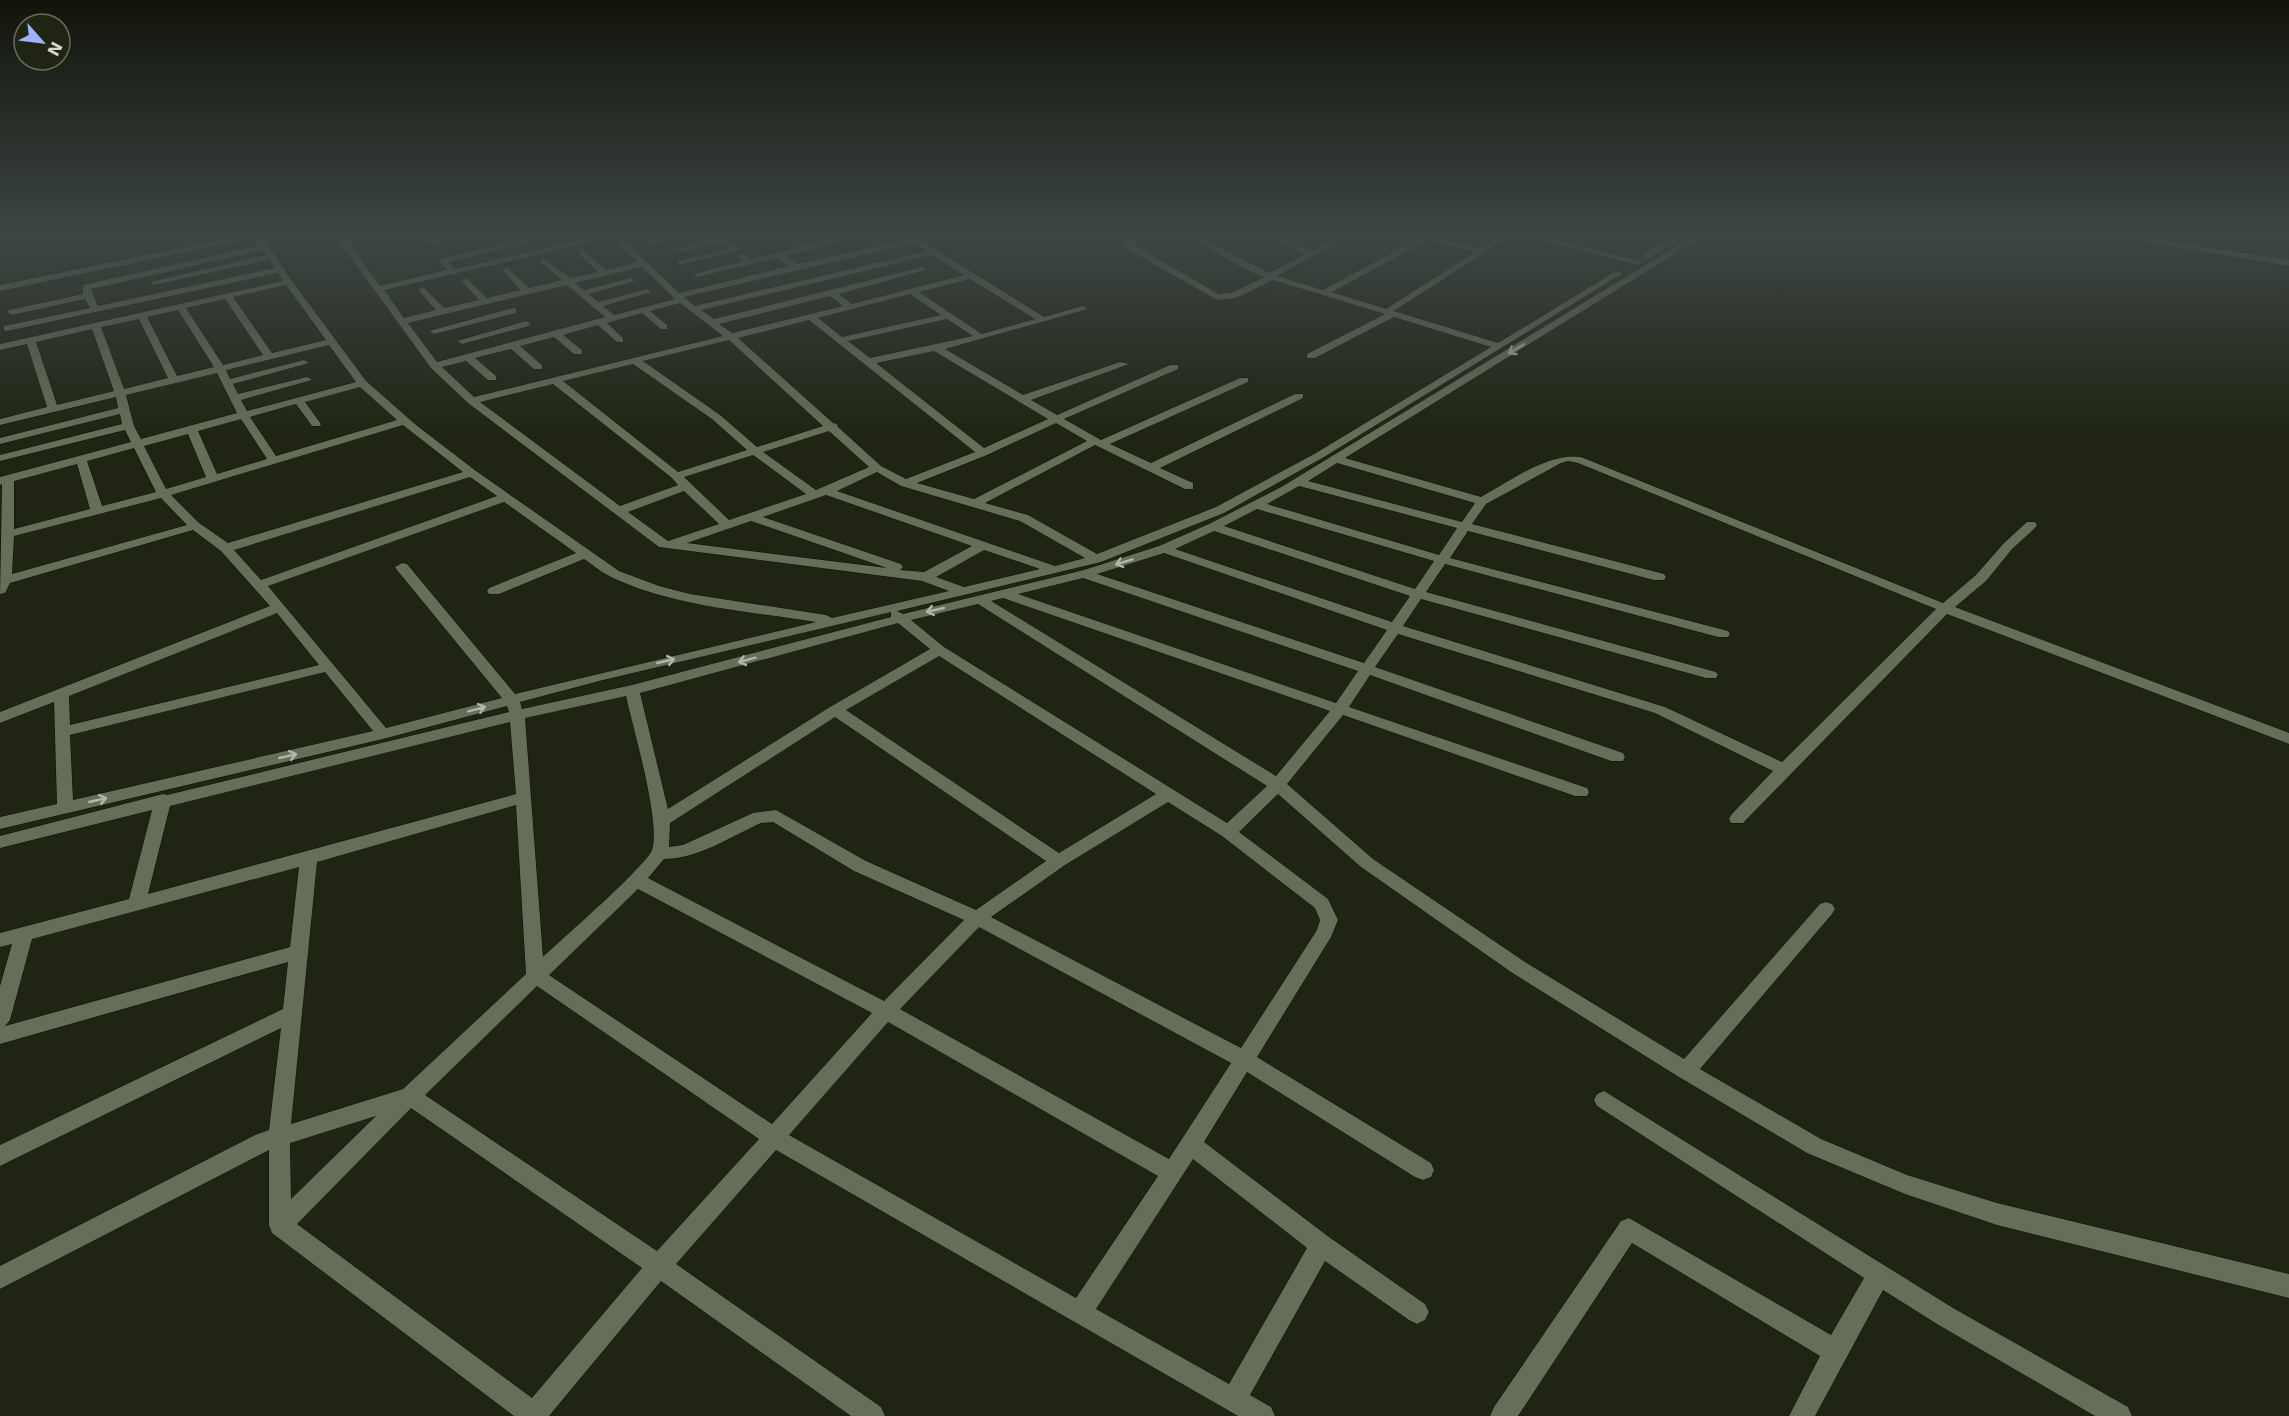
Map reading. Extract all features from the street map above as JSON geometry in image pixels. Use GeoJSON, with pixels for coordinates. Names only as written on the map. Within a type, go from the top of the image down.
{"type":"FeatureCollection","features":[{"type":"Feature","properties":{"kind":"street"},"geometry":{"type":"LineString","coordinates":[[12,312],[59,302]]}},
{"type":"Feature","properties":{"kind":"street"},"geometry":{"type":"LineString","coordinates":[[91,302],[95,309]]}},
{"type":"Feature","properties":{"kind":"street"},"geometry":{"type":"LineString","coordinates":[[7,328],[128,302]]}},
{"type":"Feature","properties":{"kind":"street"},"geometry":{"type":"LineString","coordinates":[[128,302],[138,315],[174,380]]}},
{"type":"Feature","properties":{"kind":"street"},"geometry":{"type":"LineString","coordinates":[[0,347],[199,302]]}},
{"type":"Feature","properties":{"kind":"street"},"geometry":{"type":"LineString","coordinates":[[232,302],[268,357]]}},
{"type":"Feature","properties":{"kind":"street"},"geometry":{"type":"LineString","coordinates":[[302,302],[362,383],[405,421],[472,473],[614,574],[654,590],[690,598],[835,621]]}},
{"type":"Feature","properties":{"kind":"street"},"geometry":{"type":"LineString","coordinates":[[388,302],[435,366],[472,401],[659,542],[926,577],[983,545]]}},
{"type":"Feature","properties":{"kind":"street"},"geometry":{"type":"LineString","coordinates":[[433,302],[441,312]]}},
{"type":"Feature","properties":{"kind":"street"},"geometry":{"type":"LineString","coordinates":[[403,321],[480,302]]}},
{"type":"Feature","properties":{"kind":"street"},"geometry":{"type":"LineString","coordinates":[[506,302],[537,337]]}},
{"type":"Feature","properties":{"kind":"street"},"geometry":{"type":"LineString","coordinates":[[593,302],[612,318]]}},
{"type":"Feature","properties":{"kind":"street"},"geometry":{"type":"LineString","coordinates":[[597,305],[608,302]]}},
{"type":"Feature","properties":{"kind":"street"},"geometry":{"type":"LineString","coordinates":[[435,366],[667,302]]}},
{"type":"Feature","properties":{"kind":"street"},"geometry":{"type":"LineString","coordinates":[[684,302],[732,338],[833,426],[877,468],[905,483],[974,504],[1000,509],[1024,518],[1096,559]]}},
{"type":"Feature","properties":{"kind":"street"},"geometry":{"type":"LineString","coordinates":[[693,309],[722,302]]}},
{"type":"Feature","properties":{"kind":"street"},"geometry":{"type":"LineString","coordinates":[[711,323],[795,302]]}},
{"type":"Feature","properties":{"kind":"street"},"geometry":{"type":"LineString","coordinates":[[844,302],[850,307]]}},
{"type":"Feature","properties":{"kind":"street"},"geometry":{"type":"LineString","coordinates":[[472,401],[869,302]]}},
{"type":"Feature","properties":{"kind":"street"},"geometry":{"type":"LineString","coordinates":[[927,302],[981,337]]}},
{"type":"Feature","properties":{"kind":"street"},"geometry":{"type":"LineString","coordinates":[[1014,302],[1043,320]]}},
{"type":"Feature","properties":{"kind":"street"},"geometry":{"type":"LineString","coordinates":[[1354,302],[1498,346]]}},
{"type":"Feature","properties":{"kind":"street"},"geometry":{"type":"LineString","coordinates":[[1311,356],[1406,302]]}},
{"type":"Feature","properties":{"kind":"street"},"geometry":{"type":"LineString","coordinates":[[0,823],[383,734],[514,708],[632,690],[963,591],[1096,559],[1186,526],[1220,510],[1320,455],[1571,302]]}},
{"type":"Feature","properties":{"kind":"street"},"geometry":{"type":"LineString","coordinates":[[0,842],[514,708],[765,637],[835,621],[981,600],[1083,574],[1164,549],[1257,505],[1592,302]]}},
{"type":"Feature","properties":{"kind":"street"},"geometry":{"type":"LineString","coordinates":[[180,306],[220,369],[244,416],[274,461]]}},
{"type":"Feature","properties":{"kind":"street"},"geometry":{"type":"LineString","coordinates":[[867,362],[981,337],[1083,309]]}},
{"type":"Feature","properties":{"kind":"street"},"geometry":{"type":"LineString","coordinates":[[643,310],[664,327]]}},
{"type":"Feature","properties":{"kind":"street"},"geometry":{"type":"LineString","coordinates":[[434,331],[513,311]]}},
{"type":"Feature","properties":{"kind":"street"},"geometry":{"type":"LineString","coordinates":[[841,340],[947,316]]}},
{"type":"Feature","properties":{"kind":"street"},"geometry":{"type":"LineString","coordinates":[[811,317],[983,453]]}},
{"type":"Feature","properties":{"kind":"street"},"geometry":{"type":"LineString","coordinates":[[599,321],[621,340]]}},
{"type":"Feature","properties":{"kind":"street"},"geometry":{"type":"LineString","coordinates":[[462,341],[526,324]]}},
{"type":"Feature","properties":{"kind":"street"},"geometry":{"type":"LineString","coordinates":[[95,325],[120,393],[128,426],[163,494],[195,526],[226,548],[279,607],[383,734]]}},
{"type":"Feature","properties":{"kind":"street"},"geometry":{"type":"LineString","coordinates":[[555,333],[578,352]]}},
{"type":"Feature","properties":{"kind":"street"},"geometry":{"type":"LineString","coordinates":[[31,341],[53,408]]}},
{"type":"Feature","properties":{"kind":"street"},"geometry":{"type":"LineString","coordinates":[[0,422],[331,342]]}},
{"type":"Feature","properties":{"kind":"street"},"geometry":{"type":"LineString","coordinates":[[512,344],[538,367]]}},
{"type":"Feature","properties":{"kind":"street"},"geometry":{"type":"LineString","coordinates":[[936,348],[1098,443],[1189,486]]}},
{"type":"Feature","properties":{"kind":"street"},"geometry":{"type":"LineString","coordinates":[[467,357],[492,378]]}},
{"type":"Feature","properties":{"kind":"street"},"geometry":{"type":"LineString","coordinates":[[636,361],[716,417],[755,451],[820,493],[1054,570]]}},
{"type":"Feature","properties":{"kind":"street"},"geometry":{"type":"LineString","coordinates":[[226,383],[304,363]]}},
{"type":"Feature","properties":{"kind":"street"},"geometry":{"type":"LineString","coordinates":[[1023,399],[1124,364]]}},
{"type":"Feature","properties":{"kind":"street"},"geometry":{"type":"LineString","coordinates":[[905,483],[983,453],[1174,367]]}},
{"type":"Feature","properties":{"kind":"street"},"geometry":{"type":"LineString","coordinates":[[235,398],[308,380]]}},
{"type":"Feature","properties":{"kind":"street"},"geometry":{"type":"LineString","coordinates":[[974,504],[1098,443],[1244,380]]}},
{"type":"Feature","properties":{"kind":"street"},"geometry":{"type":"LineString","coordinates":[[556,381],[676,476],[726,524]]}},
{"type":"Feature","properties":{"kind":"street"},"geometry":{"type":"LineString","coordinates":[[195,526],[3,585],[4,480],[362,383]]}},
{"type":"Feature","properties":{"kind":"street"},"geometry":{"type":"LineString","coordinates":[[1151,468],[1299,396]]}},
{"type":"Feature","properties":{"kind":"street"},"geometry":{"type":"LineString","coordinates":[[299,401],[316,424]]}},
{"type":"Feature","properties":{"kind":"street"},"geometry":{"type":"LineString","coordinates":[[0,441],[123,410]]}},
{"type":"Feature","properties":{"kind":"street"},"geometry":{"type":"LineString","coordinates":[[4,534],[163,494],[405,421]]}},
{"type":"Feature","properties":{"kind":"street"},"geometry":{"type":"LineString","coordinates":[[0,458],[128,426]]}},
{"type":"Feature","properties":{"kind":"street"},"geometry":{"type":"LineString","coordinates":[[676,476],[833,426]]}},
{"type":"Feature","properties":{"kind":"street"},"geometry":{"type":"LineString","coordinates":[[192,430],[213,479]]}},
{"type":"Feature","properties":{"kind":"street"},"geometry":{"type":"LineString","coordinates":[[81,459],[97,511]]}},
{"type":"Feature","properties":{"kind":"street"},"geometry":{"type":"LineString","coordinates":[[1334,459],[1482,501]]}},
{"type":"Feature","properties":{"kind":"street"},"geometry":{"type":"LineString","coordinates":[[1228,832],[1278,785],[1339,710],[1482,501],[1558,460],[1574,459],[1944,608],[2289,739]]}},
{"type":"Feature","properties":{"kind":"street"},"geometry":{"type":"LineString","coordinates":[[669,545],[820,493],[877,468]]}},
{"type":"Feature","properties":{"kind":"street"},"geometry":{"type":"LineString","coordinates":[[226,548],[472,473]]}},
{"type":"Feature","properties":{"kind":"street"},"geometry":{"type":"LineString","coordinates":[[1296,482],[1659,577]]}},
{"type":"Feature","properties":{"kind":"street"},"geometry":{"type":"LineString","coordinates":[[618,511],[686,486]]}},
{"type":"Feature","properties":{"kind":"street"},"geometry":{"type":"LineString","coordinates":[[259,585],[506,497]]}},
{"type":"Feature","properties":{"kind":"street"},"geometry":{"type":"LineString","coordinates":[[1257,505],[1443,560],[1723,634]]}},
{"type":"Feature","properties":{"kind":"street"},"geometry":{"type":"LineString","coordinates":[[749,516],[963,591]]}},
{"type":"Feature","properties":{"kind":"street"},"geometry":{"type":"LineString","coordinates":[[1737,819],[1783,769],[1944,608],[1971,587],[2031,525]]}},
{"type":"Feature","properties":{"kind":"street"},"geometry":{"type":"LineString","coordinates":[[1213,527],[1417,594],[1711,675]]}},
{"type":"Feature","properties":{"kind":"street"},"geometry":{"type":"LineString","coordinates":[[1164,549],[1395,628],[1660,710],[1783,769]]}},
{"type":"Feature","properties":{"kind":"street"},"geometry":{"type":"LineString","coordinates":[[494,591],[585,554]]}},
{"type":"Feature","properties":{"kind":"street"},"geometry":{"type":"LineString","coordinates":[[402,567],[514,708],[524,797],[535,975]]}},
{"type":"Feature","properties":{"kind":"street"},"geometry":{"type":"LineString","coordinates":[[1083,574],[1366,669],[1617,757]]}},
{"type":"Feature","properties":{"kind":"street"},"geometry":{"type":"LineString","coordinates":[[1004,594],[1581,792]]}},
{"type":"Feature","properties":{"kind":"street"},"geometry":{"type":"LineString","coordinates":[[981,600],[1278,785],[1367,863],[1518,967],[1686,1071],[1814,1146],[1905,1184],[1997,1214],[2289,1286]]}},
{"type":"Feature","properties":{"kind":"street"},"geometry":{"type":"LineString","coordinates":[[0,718],[279,607]]}},
{"type":"Feature","properties":{"kind":"street"},"geometry":{"type":"LineString","coordinates":[[762,610],[773,623],[765,637]]}},
{"type":"Feature","properties":{"kind":"street"},"geometry":{"type":"LineString","coordinates":[[894,613],[939,650],[1228,832],[1315,897],[1327,912],[1329,920],[1325,932],[1173,1173],[1080,1313]]}},
{"type":"Feature","properties":{"kind":"street"},"geometry":{"type":"LineString","coordinates":[[662,820],[835,710],[939,650]]}},
{"type":"Feature","properties":{"kind":"street"},"geometry":{"type":"LineString","coordinates":[[62,732],[329,667]]}},
{"type":"Feature","properties":{"kind":"street"},"geometry":{"type":"LineString","coordinates":[[280,1225],[410,1096],[636,880],[660,853],[662,820],[632,690]]}},
{"type":"Feature","properties":{"kind":"street"},"geometry":{"type":"LineString","coordinates":[[61,693],[66,807]]}},
{"type":"Feature","properties":{"kind":"street"},"geometry":{"type":"LineString","coordinates":[[835,710],[1059,861]]}},
{"type":"Feature","properties":{"kind":"street"},"geometry":{"type":"LineString","coordinates":[[280,1225],[534,1416],[659,1266],[886,1011],[977,918],[1059,861],[1168,794]]}},
{"type":"Feature","properties":{"kind":"street"},"geometry":{"type":"LineString","coordinates":[[0,940],[309,858],[524,797]]}},
{"type":"Feature","properties":{"kind":"street"},"geometry":{"type":"LineString","coordinates":[[137,904],[163,800]]}},
{"type":"Feature","properties":{"kind":"street"},"geometry":{"type":"LineString","coordinates":[[660,853],[676,853],[689,849],[759,816],[776,816],[860,866],[977,918],[1245,1060],[1423,1170]]}},
{"type":"Feature","properties":{"kind":"street"},"geometry":{"type":"LineString","coordinates":[[280,1225],[279,1137],[309,858]]}},
{"type":"Feature","properties":{"kind":"street"},"geometry":{"type":"LineString","coordinates":[[636,880],[886,1011],[1173,1173]]}},
{"type":"Feature","properties":{"kind":"street"},"geometry":{"type":"LineString","coordinates":[[1686,1071],[1826,909]]}},
{"type":"Feature","properties":{"kind":"street"},"geometry":{"type":"LineString","coordinates":[[0,1020],[24,934]]}},
{"type":"Feature","properties":{"kind":"street"},"geometry":{"type":"LineString","coordinates":[[0,1036],[298,952]]}},
{"type":"Feature","properties":{"kind":"street"},"geometry":{"type":"LineString","coordinates":[[535,975],[775,1138],[1262,1416]]}},
{"type":"Feature","properties":{"kind":"street"},"geometry":{"type":"LineString","coordinates":[[0,1156],[292,1014]]}},
{"type":"Feature","properties":{"kind":"street"},"geometry":{"type":"LineString","coordinates":[[0,1278],[262,1142],[410,1096]]}},
{"type":"Feature","properties":{"kind":"street"},"geometry":{"type":"LineString","coordinates":[[410,1096],[659,1266],[872,1416]]}},
{"type":"Feature","properties":{"kind":"street"},"geometry":{"type":"LineString","coordinates":[[1604,1100],[1945,1316],[2119,1416]]}},
{"type":"Feature","properties":{"kind":"street"},"geometry":{"type":"LineString","coordinates":[[1191,1144],[1321,1245],[1417,1312]]}},
{"type":"Feature","properties":{"kind":"street"},"geometry":{"type":"LineString","coordinates":[[1503,1416],[1629,1229],[1835,1351]]}},
{"type":"Feature","properties":{"kind":"street"},"geometry":{"type":"LineString","coordinates":[[1234,1400],[1321,1245]]}},
{"type":"Feature","properties":{"kind":"street"},"geometry":{"type":"LineString","coordinates":[[1802,1416],[1835,1351],[1879,1274]]}}]}
